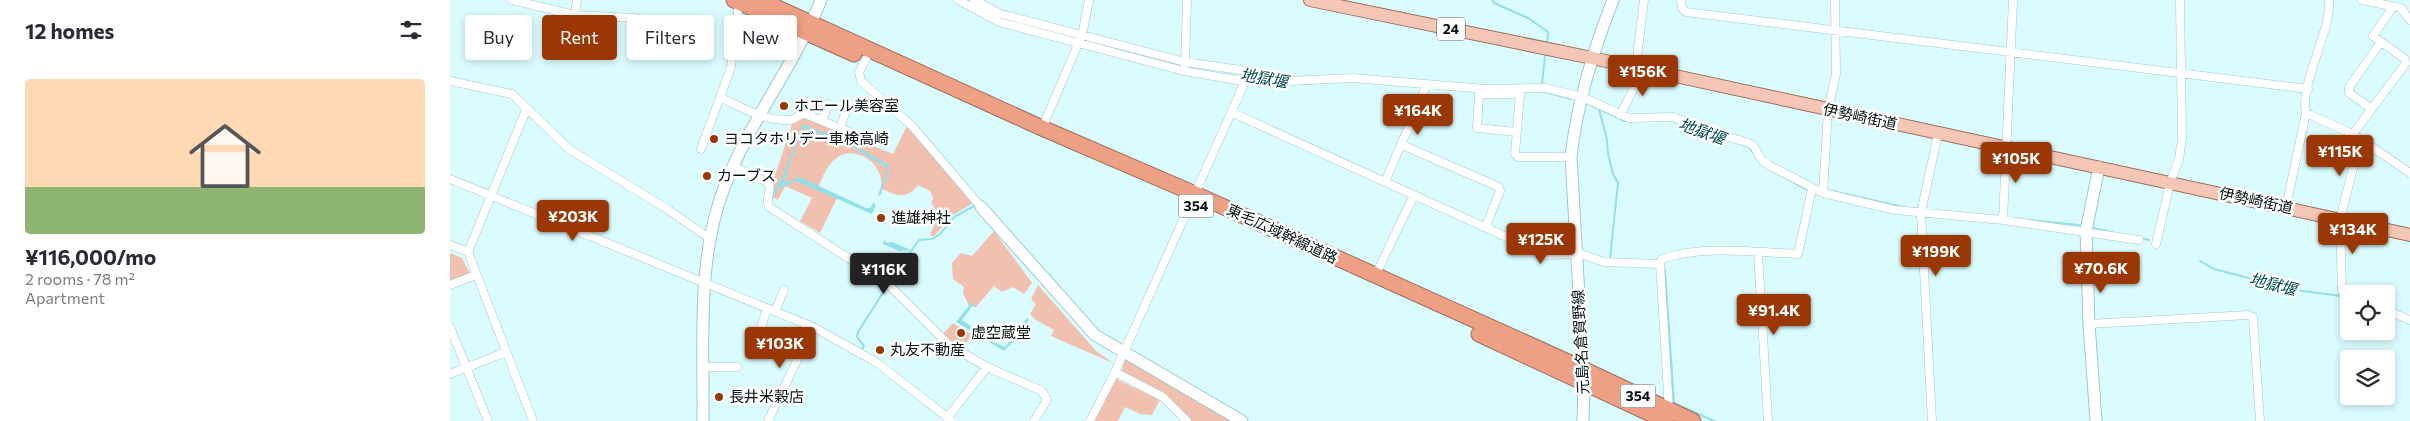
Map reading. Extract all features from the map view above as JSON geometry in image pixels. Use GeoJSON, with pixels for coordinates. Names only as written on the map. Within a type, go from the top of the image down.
{"type":"FeatureCollection","features":[{"type":"Feature","properties":{"kind":"highway","name":"東毛広域幹線道路"},"geometry":{"type":"LineString","coordinates":[[760,0],[866,59],[1375,277],[1668,416],[1693,421]]}},
{"type":"Feature","properties":{"kind":"highway","name":"東毛広域幹線道路"},"geometry":{"type":"LineString","coordinates":[[737,1],[809,28],[1042,128],[1193,199],[1583,376]]}},
{"type":"Feature","properties":{"kind":"main road","name":"伊勢崎街道"},"geometry":{"type":"LineString","coordinates":[[1310,0],[1592,58],[2410,235]]}},
{"type":"Feature","properties":{"kind":"street"},"geometry":{"type":"LineString","coordinates":[[512,0],[575,15],[577,0]]}},
{"type":"Feature","properties":{"kind":"street"},"geometry":{"type":"LineString","coordinates":[[703,421],[705,284],[709,238],[721,196],[733,166],[809,28],[821,0]]}},
{"type":"Feature","properties":{"kind":"street"},"geometry":{"type":"LineString","coordinates":[[958,0],[975,3],[1001,14],[1185,62],[1254,72],[1288,81],[1352,78],[1486,89],[1520,94],[1515,154],[1518,157],[1571,157]]}},
{"type":"Feature","properties":{"kind":"street"},"geometry":{"type":"LineString","coordinates":[[1042,128],[1082,35],[1088,0]]}},
{"type":"Feature","properties":{"kind":"street"},"geometry":{"type":"LineString","coordinates":[[1184,71],[1186,0]]}},
{"type":"Feature","properties":{"kind":"street","name":"元島名倉賀野線"},"geometry":{"type":"LineString","coordinates":[[1583,421],[1583,376],[1571,157],[1582,97],[1592,58],[1614,0]]}},
{"type":"Feature","properties":{"kind":"street"},"geometry":{"type":"LineString","coordinates":[[1620,115],[1632,96],[1644,0]]}},
{"type":"Feature","properties":{"kind":"street"},"geometry":{"type":"LineString","coordinates":[[1681,0],[1682,8],[1686,12],[2308,89]]}},
{"type":"Feature","properties":{"kind":"street"},"geometry":{"type":"LineString","coordinates":[[1823,193],[1828,110],[1836,74],[1835,0]]}},
{"type":"Feature","properties":{"kind":"street"},"geometry":{"type":"LineString","coordinates":[[2003,220],[2013,0]]}},
{"type":"Feature","properties":{"kind":"street"},"geometry":{"type":"LineString","coordinates":[[2156,244],[2170,183],[2179,159],[2182,138],[2180,0]]}},
{"type":"Feature","properties":{"kind":"street"},"geometry":{"type":"LineString","coordinates":[[2286,207],[2306,113],[2305,106],[2308,89],[2319,44],[2330,12],[2330,0]]}},
{"type":"Feature","properties":{"kind":"street"},"geometry":{"type":"LineString","coordinates":[[2367,0],[2401,8],[2410,20]]}},
{"type":"Feature","properties":{"kind":"street"},"geometry":{"type":"LineString","coordinates":[[701,149],[731,67],[737,1]]}},
{"type":"Feature","properties":{"kind":"street"},"geometry":{"type":"LineString","coordinates":[[975,3],[999,22],[1184,71],[1242,80],[1244,84],[1115,372],[1090,421]]}},
{"type":"Feature","properties":{"kind":"street"},"geometry":{"type":"LineString","coordinates":[[2354,134],[2406,63],[2405,59],[2373,36],[2393,7]]}},
{"type":"Feature","properties":{"kind":"street"},"geometry":{"type":"LineString","coordinates":[[2372,109],[2349,93],[2349,87],[2382,42]]}},
{"type":"Feature","properties":{"kind":"street"},"geometry":{"type":"LineString","coordinates":[[866,59],[859,72],[861,80],[912,126],[1095,335],[1124,350],[1242,421]]}},
{"type":"Feature","properties":{"kind":"street"},"geometry":{"type":"LineString","coordinates":[[450,81],[512,94],[526,110],[569,149],[667,209],[709,238]]}},
{"type":"Feature","properties":{"kind":"street"},"geometry":{"type":"LineString","coordinates":[[1385,182],[1427,84]]}},
{"type":"Feature","properties":{"kind":"street"},"geometry":{"type":"LineString","coordinates":[[1516,132],[1477,128],[1479,94],[1545,88],[1582,97],[1629,118],[1673,117],[1704,130],[1753,145],[1770,166],[1812,190],[1895,210],[2003,220],[2139,240]]}},
{"type":"Feature","properties":{"kind":"street"},"geometry":{"type":"LineString","coordinates":[[721,98],[753,114],[790,120],[803,113],[854,134]]}},
{"type":"Feature","properties":{"kind":"street"},"geometry":{"type":"LineString","coordinates":[[822,121],[828,104]]}},
{"type":"Feature","properties":{"kind":"street"},"geometry":{"type":"LineString","coordinates":[[840,128],[848,108]]}},
{"type":"Feature","properties":{"kind":"street"},"geometry":{"type":"LineString","coordinates":[[526,110],[468,252],[533,421]]}},
{"type":"Feature","properties":{"kind":"street"},"geometry":{"type":"LineString","coordinates":[[1233,112],[1486,226],[1540,254],[1576,254],[1604,262],[1660,264]]}},
{"type":"Feature","properties":{"kind":"street"},"geometry":{"type":"LineString","coordinates":[[2306,113],[2354,134],[2360,141],[2410,173]]}},
{"type":"Feature","properties":{"kind":"street"},"geometry":{"type":"LineString","coordinates":[[1932,421],[1921,213],[1938,134]]}},
{"type":"Feature","properties":{"kind":"street"},"geometry":{"type":"LineString","coordinates":[[2342,285],[2340,219],[2360,141]]}},
{"type":"Feature","properties":{"kind":"street"},"geometry":{"type":"LineString","coordinates":[[1402,145],[1499,187],[1500,191],[1486,226]]}},
{"type":"Feature","properties":{"kind":"street"},"geometry":{"type":"LineString","coordinates":[[733,166],[769,183],[770,186],[766,200],[769,207],[880,278],[949,345],[987,367],[1044,394],[1046,402],[1034,421]]}},
{"type":"Feature","properties":{"kind":"street"},"geometry":{"type":"LineString","coordinates":[[2096,421],[2089,324],[2086,231],[2099,167]]}},
{"type":"Feature","properties":{"kind":"street"},"geometry":{"type":"LineString","coordinates":[[450,179],[813,327],[876,362],[949,420],[987,367]]}},
{"type":"Feature","properties":{"kind":"street"},"geometry":{"type":"LineString","coordinates":[[1668,416],[1660,264],[1662,259],[1685,253],[1758,252],[1798,254],[1812,190]]}},
{"type":"Feature","properties":{"kind":"street"},"geometry":{"type":"LineString","coordinates":[[1375,277],[1414,195]]}},
{"type":"Feature","properties":{"kind":"street"},"geometry":{"type":"LineString","coordinates":[[450,246],[468,252]]}},
{"type":"Feature","properties":{"kind":"street"},"geometry":{"type":"LineString","coordinates":[[1758,252],[1768,421]]}},
{"type":"Feature","properties":{"kind":"street"},"geometry":{"type":"LineString","coordinates":[[450,285],[476,276]]}},
{"type":"Feature","properties":{"kind":"street"},"geometry":{"type":"LineString","coordinates":[[756,347],[771,309],[784,290]]}},
{"type":"Feature","properties":{"kind":"street"},"geometry":{"type":"LineString","coordinates":[[2395,314],[2410,320]]}},
{"type":"Feature","properties":{"kind":"street"},"geometry":{"type":"LineString","coordinates":[[2089,324],[2248,315],[2253,317],[2260,421]]}},
{"type":"Feature","properties":{"kind":"street"},"geometry":{"type":"LineString","coordinates":[[450,327],[488,421]]}},
{"type":"Feature","properties":{"kind":"street"},"geometry":{"type":"LineString","coordinates":[[768,421],[813,327]]}},
{"type":"Feature","properties":{"kind":"street"},"geometry":{"type":"LineString","coordinates":[[450,374],[506,352]]}},
{"type":"Feature","properties":{"kind":"street"},"geometry":{"type":"LineString","coordinates":[[704,367],[737,367]]}},
{"type":"Feature","properties":{"kind":"street"},"geometry":{"type":"LineString","coordinates":[[1115,372],[1163,397],[1187,421]]}},
{"type":"Feature","properties":{"kind":"shaded area"},"geometry":{"type":"Polygon","coordinates":[[[805,118],[893,154],[907,126],[973,203],[953,215],[934,236],[930,236],[938,213],[931,203],[933,198],[930,191],[918,185],[914,190],[905,195],[896,195],[886,191],[881,188],[881,180],[875,166],[864,156],[849,153],[837,157],[833,161],[827,169],[818,189],[837,198],[820,233],[800,221],[812,198],[785,186],[778,200],[771,196],[773,182],[792,124],[805,118]]]}},
{"type":"Feature","properties":{"kind":"shaded area"},"geometry":{"type":"Polygon","coordinates":[[[994,231],[1032,283],[1024,294],[1013,287],[1002,292],[994,286],[976,307],[969,306],[963,293],[964,287],[953,279],[952,263],[961,253],[972,256],[994,231]]]}},
{"type":"Feature","properties":{"kind":"shaded area"},"geometry":{"type":"Polygon","coordinates":[[[450,253],[462,258],[471,276],[450,284],[450,253]]]}},
{"type":"Feature","properties":{"kind":"shaded area"},"geometry":{"type":"Polygon","coordinates":[[[1038,285],[1097,352],[1115,364],[1051,336],[1054,330],[1036,320],[1030,314],[1036,304],[1031,299],[1038,285]]]}},
{"type":"Feature","properties":{"kind":"shaded area"},"geometry":{"type":"Polygon","coordinates":[[[953,323],[973,335],[960,350],[941,336],[953,323]]]}},
{"type":"Feature","properties":{"kind":"shaded area"},"geometry":{"type":"Polygon","coordinates":[[[1125,357],[1235,421],[1192,421],[1165,393],[1122,371],[1125,357]]]}},
{"type":"Feature","properties":{"kind":"shaded area"},"geometry":{"type":"Polygon","coordinates":[[[1116,379],[1160,400],[1152,415],[1140,414],[1125,407],[1118,421],[1093,421],[1116,379]]]}},
{"type":"Feature","properties":{"kind":"water"},"geometry":{"type":"Polygon","coordinates":[[[803,124],[850,143],[889,165],[889,171],[880,196],[878,195],[887,171],[886,167],[848,145],[805,128],[798,140],[784,183],[802,178],[866,208],[870,208],[873,203],[876,205],[872,214],[796,181],[778,189],[771,202],[769,200],[784,173],[803,124]]]}},
{"type":"Feature","properties":{"kind":"water"},"geometry":{"type":"Polygon","coordinates":[[[884,240],[887,243],[892,242],[911,250],[899,251],[883,244],[884,240]]]}},
{"type":"Feature","properties":{"kind":"water"},"geometry":{"type":"Polygon","coordinates":[[[972,302],[974,304],[962,320],[993,342],[1005,347],[1027,318],[1029,319],[1019,336],[1004,351],[956,322],[972,302]]]}},
{"type":"Feature","properties":{"kind":"waterway","name":"地獄堰"},"geometry":{"type":"LineString","coordinates":[[966,0],[975,5]]}},
{"type":"Feature","properties":{"kind":"waterway"},"geometry":{"type":"LineString","coordinates":[[1492,0],[1494,3],[1528,18],[1548,32],[1547,45]]}},
{"type":"Feature","properties":{"kind":"waterway","name":"地獄堰"},"geometry":{"type":"LineString","coordinates":[[988,12],[998,16]]}},
{"type":"Feature","properties":{"kind":"waterway","name":"地獄堰"},"geometry":{"type":"LineString","coordinates":[[1038,28],[1077,38]]}},
{"type":"Feature","properties":{"kind":"waterway","name":"地獄堰"},"geometry":{"type":"LineString","coordinates":[[1082,40],[1133,52]]}},
{"type":"Feature","properties":{"kind":"waterway"},"geometry":{"type":"LineString","coordinates":[[1542,85],[1545,55]]}},
{"type":"Feature","properties":{"kind":"waterway","name":"地獄堰"},"geometry":{"type":"LineString","coordinates":[[1291,84],[1309,84]]}},
{"type":"Feature","properties":{"kind":"waterway","name":"地獄堰"},"geometry":{"type":"LineString","coordinates":[[1541,91],[1571,99]]}},
{"type":"Feature","properties":{"kind":"waterway","name":"地獄堰"},"geometry":{"type":"LineString","coordinates":[[1586,103],[1625,121],[1640,121]]}},
{"type":"Feature","properties":{"kind":"waterway"},"geometry":{"type":"LineString","coordinates":[[1599,109],[1613,174],[1618,183],[1610,259],[1613,259]]}},
{"type":"Feature","properties":{"kind":"waterway","name":"地獄堰"},"geometry":{"type":"LineString","coordinates":[[1709,135],[1719,138]]}},
{"type":"Feature","properties":{"kind":"waterway","name":"地獄堰"},"geometry":{"type":"LineString","coordinates":[[1743,145],[1749,147],[1754,154]]}},
{"type":"Feature","properties":{"kind":"waterway","name":"地獄堰"},"geometry":{"type":"LineString","coordinates":[[1789,180],[1807,190]]}},
{"type":"Feature","properties":{"kind":"waterway","name":"地獄堰"},"geometry":{"type":"LineString","coordinates":[[1832,191],[1903,207]]}},
{"type":"Feature","properties":{"kind":"waterway"},"geometry":{"type":"LineString","coordinates":[[891,279],[919,240],[932,239],[940,234],[954,217],[974,206]]}},
{"type":"Feature","properties":{"kind":"waterway","name":"地獄堰"},"geometry":{"type":"LineString","coordinates":[[2030,220],[2079,225]]}},
{"type":"Feature","properties":{"kind":"waterway","name":"地獄堰"},"geometry":{"type":"LineString","coordinates":[[2094,228],[2114,233]]}},
{"type":"Feature","properties":{"kind":"waterway","name":"地獄堰"},"geometry":{"type":"LineString","coordinates":[[2141,238],[2149,240]]}},
{"type":"Feature","properties":{"kind":"waterway","name":"地獄堰"},"geometry":{"type":"LineString","coordinates":[[2200,261],[2214,269],[2295,290],[2340,296]]}},
{"type":"Feature","properties":{"kind":"waterway"},"geometry":{"type":"LineString","coordinates":[[1665,270],[1674,403],[1714,421]]}},
{"type":"Feature","properties":{"kind":"waterway"},"geometry":{"type":"LineString","coordinates":[[862,349],[864,346],[857,337],[858,332],[886,288]]}},
{"type":"Feature","properties":{"kind":"place","name":"ホエール美容室"},"geometry":{"type":"Point","coordinates":[784,106]}},
{"type":"Feature","properties":{"kind":"place","name":"ヨコタホリデー車検高崎"},"geometry":{"type":"Point","coordinates":[714,139]}},
{"type":"Feature","properties":{"kind":"place","name":"カーブス"},"geometry":{"type":"Point","coordinates":[707,176]}},
{"type":"Feature","properties":{"kind":"place","name":"進雄神社"},"geometry":{"type":"Point","coordinates":[881,218]}},
{"type":"Feature","properties":{"kind":"place","name":"虚空蔵堂"},"geometry":{"type":"Point","coordinates":[961,333]}},
{"type":"Feature","properties":{"kind":"place","name":"丸友不動産"},"geometry":{"type":"Point","coordinates":[880,350]}},
{"type":"Feature","properties":{"kind":"place","name":"長井米穀店"},"geometry":{"type":"Point","coordinates":[719,397]}}]}
